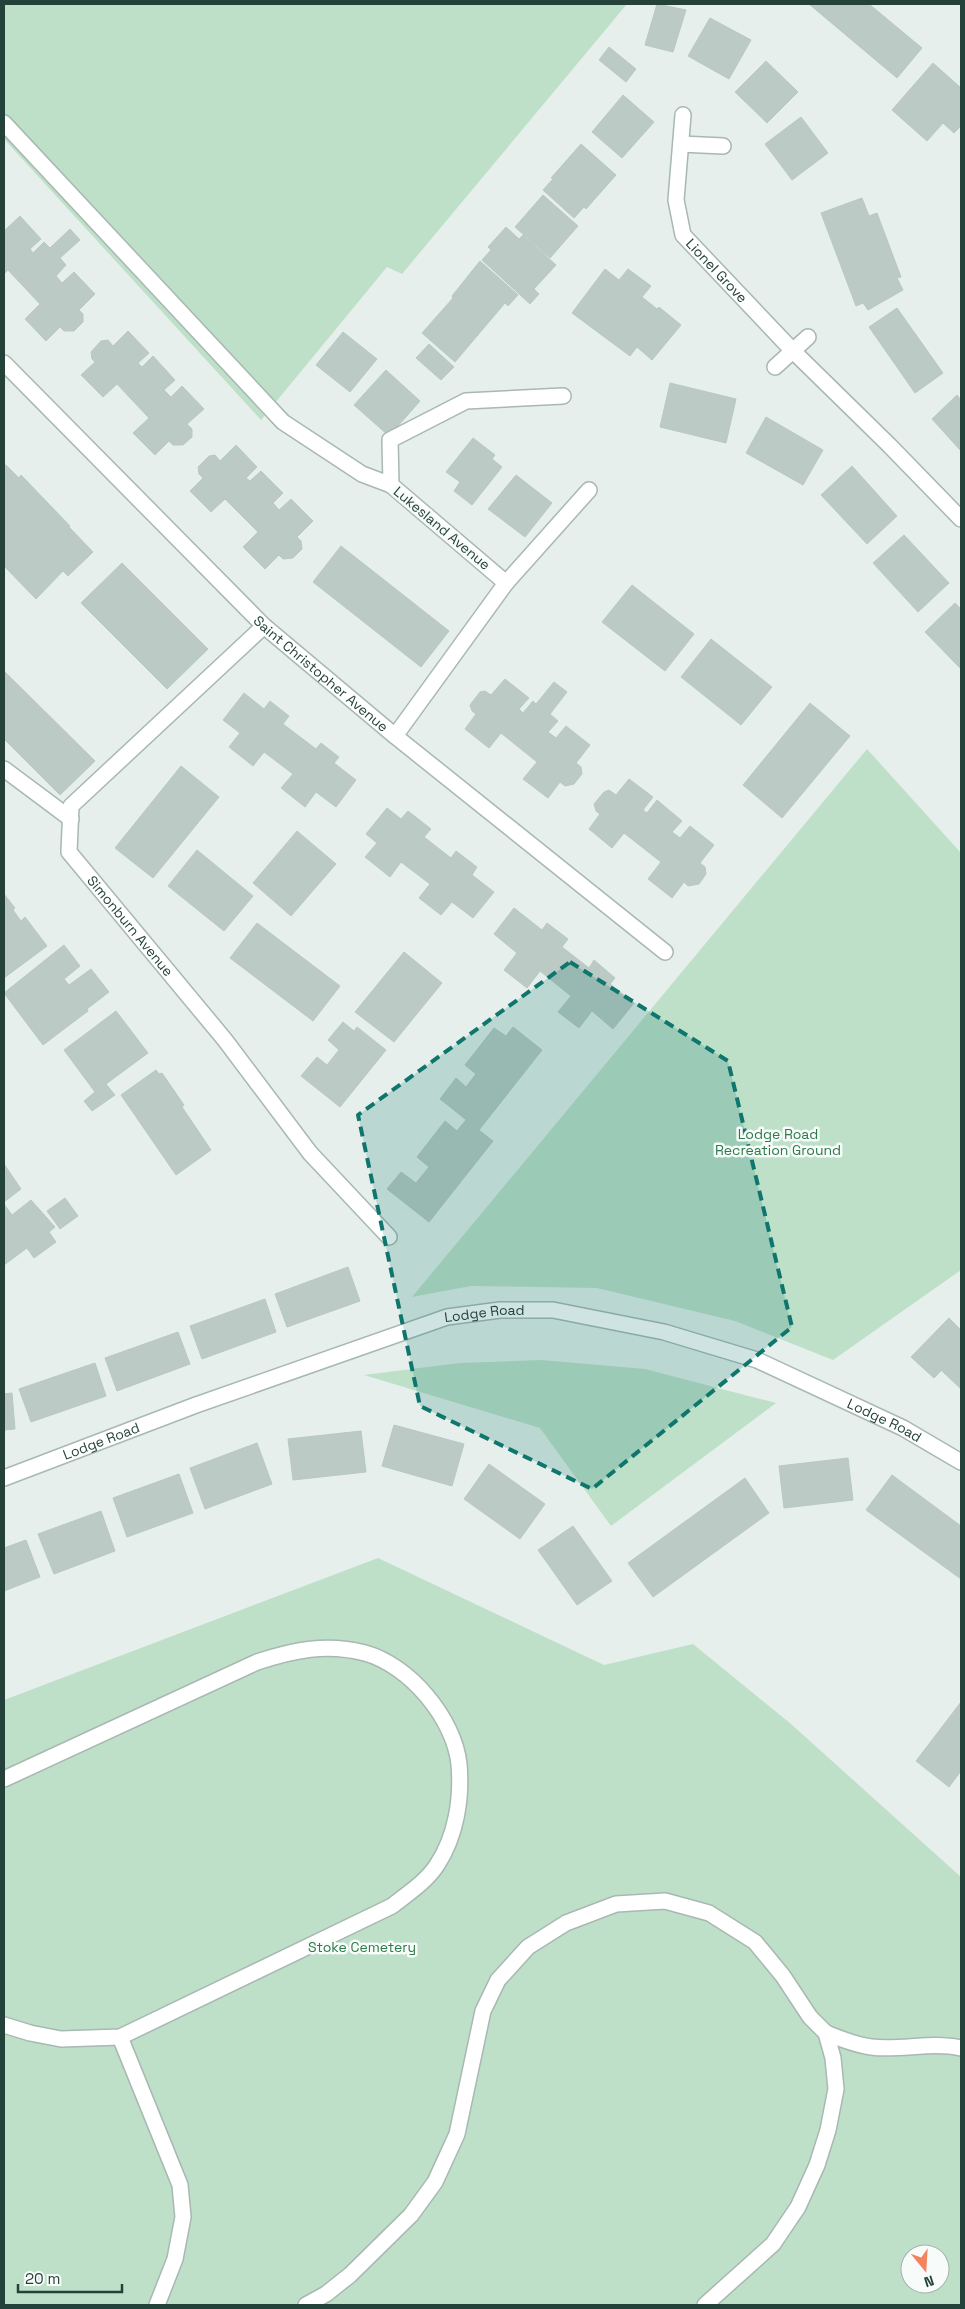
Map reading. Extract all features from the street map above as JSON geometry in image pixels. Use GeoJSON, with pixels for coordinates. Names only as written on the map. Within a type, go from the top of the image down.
{"type":"FeatureCollection","features":[{"type":"Feature","properties":{"kind":"street","name":"Lionel Grove"},"geometry":{"type":"LineString","coordinates":[[683,114],[676,200],[683,235],[792,351],[889,444],[961,519]]}},
{"type":"Feature","properties":{"kind":"street"},"geometry":{"type":"LineString","coordinates":[[4,123],[283,422],[362,474],[391,485]]}},
{"type":"Feature","properties":{"kind":"street"},"geometry":{"type":"LineString","coordinates":[[681,144],[723,146]]}},
{"type":"Feature","properties":{"kind":"street"},"geometry":{"type":"LineString","coordinates":[[775,367],[808,338]]}},
{"type":"Feature","properties":{"kind":"street","name":"Saint Christopher Avenue"},"geometry":{"type":"LineString","coordinates":[[4,363],[264,626],[395,736],[665,952]]}},
{"type":"Feature","properties":{"kind":"street","name":"Lukesland Avenue"},"geometry":{"type":"LineString","coordinates":[[506,583],[391,485],[390,440],[466,401],[563,396]]}},
{"type":"Feature","properties":{"kind":"street"},"geometry":{"type":"LineString","coordinates":[[395,736],[506,583],[589,490]]}},
{"type":"Feature","properties":{"kind":"street","name":"Simonburn Avenue"},"geometry":{"type":"LineString","coordinates":[[264,626],[71,806],[69,852],[225,1040],[310,1153],[389,1237]]}},
{"type":"Feature","properties":{"kind":"street"},"geometry":{"type":"LineString","coordinates":[[4,769],[71,819]]}},
{"type":"Feature","properties":{"kind":"street","name":"Lodge Road"},"geometry":{"type":"LineString","coordinates":[[4,1478],[196,1405],[448,1318],[500,1310],[553,1310],[664,1332],[757,1360],[903,1428],[961,1462]]}},
{"type":"Feature","properties":{"kind":"street"},"geometry":{"type":"LineString","coordinates":[[4,1779],[257,1662],[292,1650],[334,1648],[366,1653],[392,1665],[414,1683],[436,1707],[450,1736],[459,1762],[458,1813],[450,1842],[436,1867],[416,1887],[392,1906],[120,2037],[61,2039],[30,2033],[4,2024]]}},
{"type":"Feature","properties":{"kind":"street"},"geometry":{"type":"LineString","coordinates":[[306,2305],[326,2294],[350,2276],[411,2215],[436,2182],[456,2134],[483,2011],[490,1995],[498,1980],[528,1947],[566,1923],[616,1904],[664,1901],[709,1913],[755,1942],[783,1976],[810,2017],[826,2033],[848,2042],[870,2047],[897,2048],[920,2045],[961,2048]]}},
{"type":"Feature","properties":{"kind":"street"},"geometry":{"type":"LineString","coordinates":[[705,2305],[773,2244],[798,2206],[817,2165],[828,2130],[836,2089],[833,2058],[826,2033]]}},
{"type":"Feature","properties":{"kind":"street"},"geometry":{"type":"LineString","coordinates":[[120,2037],[180,2185],[183,2217],[175,2259],[157,2305]]}},
{"type":"Feature","properties":{"kind":"highlighted area"},"geometry":{"type":"Polygon","coordinates":[[[570,962],[728,1061],[792,1327],[592,1489],[420,1406],[358,1115],[570,962]]]}},
{"type":"Feature","properties":{"kind":"green space"},"geometry":{"type":"Polygon","coordinates":[[[4,4],[627,4],[402,274],[387,267],[261,420],[4,139],[4,4]]]}},
{"type":"Feature","properties":{"kind":"green space","name":"Lodge Road Recreation Ground"},"geometry":{"type":"Polygon","coordinates":[[[867,749],[961,853],[961,1270],[833,1360],[735,1321],[597,1288],[471,1286],[412,1297],[867,749]]]}},
{"type":"Feature","properties":{"kind":"green space"},"geometry":{"type":"Polygon","coordinates":[[[541,1360],[645,1369],[776,1403],[611,1526],[540,1428],[364,1375],[459,1363],[541,1360]]]}},
{"type":"Feature","properties":{"kind":"green space","name":"Stoke Cemetery"},"geometry":{"type":"Polygon","coordinates":[[[378,1558],[604,1665],[693,1644],[791,1724],[961,1877],[961,2305],[4,2305],[4,1700],[378,1558]]]}},
{"type":"Feature","properties":{"kind":"building"},"geometry":{"type":"Polygon","coordinates":[[[657,4],[686,10],[673,52],[645,45],[657,4]]]}},
{"type":"Feature","properties":{"kind":"building"},"geometry":{"type":"Polygon","coordinates":[[[809,4],[869,4],[922,48],[897,78],[809,4]]]}},
{"type":"Feature","properties":{"kind":"building"},"geometry":{"type":"Polygon","coordinates":[[[710,18],[751,40],[729,79],[688,56],[710,18]]]}},
{"type":"Feature","properties":{"kind":"building"},"geometry":{"type":"Polygon","coordinates":[[[609,47],[636,69],[626,82],[599,60],[609,47]]]}},
{"type":"Feature","properties":{"kind":"building"},"geometry":{"type":"Polygon","coordinates":[[[766,61],[798,92],[767,123],[735,92],[766,61]]]}},
{"type":"Feature","properties":{"kind":"building"},"geometry":{"type":"Polygon","coordinates":[[[933,63],[961,88],[961,126],[954,133],[943,123],[927,141],[892,110],[933,63]]]}},
{"type":"Feature","properties":{"kind":"building"},"geometry":{"type":"Polygon","coordinates":[[[623,95],[654,122],[622,158],[592,132],[623,95]]]}},
{"type":"Feature","properties":{"kind":"building"},"geometry":{"type":"Polygon","coordinates":[[[801,117],[828,153],[792,180],[765,144],[801,117]]]}},
{"type":"Feature","properties":{"kind":"building"},"geometry":{"type":"Polygon","coordinates":[[[581,144],[616,175],[586,209],[584,207],[574,218],[543,190],[581,144]]]}},
{"type":"Feature","properties":{"kind":"building"},"geometry":{"type":"Polygon","coordinates":[[[543,195],[578,226],[550,258],[515,227],[543,195]]]}},
{"type":"Feature","properties":{"kind":"building"},"geometry":{"type":"Polygon","coordinates":[[[862,198],[869,216],[877,213],[901,277],[897,278],[903,290],[868,310],[863,303],[856,306],[821,213],[862,198]]]}},
{"type":"Feature","properties":{"kind":"building"},"geometry":{"type":"Polygon","coordinates":[[[20,216],[41,239],[30,249],[33,253],[44,242],[50,248],[70,229],[80,240],[60,258],[66,265],[56,276],[62,283],[74,272],[95,294],[79,310],[83,314],[83,322],[74,331],[64,331],[60,327],[46,341],[25,319],[40,304],[8,270],[4,274],[4,231],[20,216]]]}},
{"type":"Feature","properties":{"kind":"building"},"geometry":{"type":"Polygon","coordinates":[[[506,227],[519,239],[523,235],[556,265],[534,289],[539,294],[530,304],[482,260],[491,250],[488,247],[506,227]]]}},
{"type":"Feature","properties":{"kind":"building"},"geometry":{"type":"Polygon","coordinates":[[[480,261],[518,295],[508,306],[505,303],[455,362],[422,333],[453,298],[452,296],[480,261]]]}},
{"type":"Feature","properties":{"kind":"building"},"geometry":{"type":"Polygon","coordinates":[[[605,269],[619,280],[628,269],[651,286],[642,297],[657,309],[659,307],[681,325],[652,360],[637,347],[630,356],[572,313],[605,269]]]}},
{"type":"Feature","properties":{"kind":"building"},"geometry":{"type":"Polygon","coordinates":[[[897,308],[943,373],[915,393],[869,327],[897,308]]]}},
{"type":"Feature","properties":{"kind":"building"},"geometry":{"type":"Polygon","coordinates":[[[128,331],[149,353],[138,363],[142,367],[153,356],[175,380],[164,390],[171,397],[182,386],[204,409],[187,424],[192,429],[192,437],[183,445],[173,445],[169,441],[155,455],[133,433],[149,418],[117,384],[103,397],[81,375],[95,362],[92,359],[91,352],[101,341],[108,340],[113,346],[128,331]]]}},
{"type":"Feature","properties":{"kind":"building"},"geometry":{"type":"Polygon","coordinates":[[[343,332],[377,359],[350,392],[316,365],[343,332]]]}},
{"type":"Feature","properties":{"kind":"building"},"geometry":{"type":"Polygon","coordinates":[[[429,344],[454,367],[441,380],[416,358],[429,344]]]}},
{"type":"Feature","properties":{"kind":"building"},"geometry":{"type":"Polygon","coordinates":[[[386,370],[420,401],[389,436],[354,405],[386,370]]]}},
{"type":"Feature","properties":{"kind":"building"},"geometry":{"type":"Polygon","coordinates":[[[670,383],[736,399],[726,443],[660,427],[670,383]]]}},
{"type":"Feature","properties":{"kind":"building"},"geometry":{"type":"Polygon","coordinates":[[[957,395],[961,400],[961,451],[932,419],[957,395]]]}},
{"type":"Feature","properties":{"kind":"building"},"geometry":{"type":"Polygon","coordinates":[[[766,417],[823,450],[803,485],[746,453],[766,417]]]}},
{"type":"Feature","properties":{"kind":"building"},"geometry":{"type":"Polygon","coordinates":[[[473,438],[495,455],[492,459],[502,467],[472,505],[454,491],[460,482],[446,472],[473,438]]]}},
{"type":"Feature","properties":{"kind":"building"},"geometry":{"type":"Polygon","coordinates":[[[236,445],[257,467],[246,478],[250,481],[261,471],[283,493],[273,503],[279,510],[291,499],[313,521],[297,537],[301,541],[302,549],[293,558],[283,559],[279,555],[265,569],[243,547],[258,532],[225,499],[211,512],[190,491],[203,478],[199,474],[198,467],[209,456],[215,455],[220,461],[236,445]]]}},
{"type":"Feature","properties":{"kind":"building"},"geometry":{"type":"Polygon","coordinates":[[[6,465],[19,478],[21,475],[93,552],[68,576],[63,571],[36,599],[4,566],[4,466],[6,465]]]}},
{"type":"Feature","properties":{"kind":"building"},"geometry":{"type":"Polygon","coordinates":[[[852,466],[897,516],[867,544],[821,495],[852,466]]]}},
{"type":"Feature","properties":{"kind":"building"},"geometry":{"type":"Polygon","coordinates":[[[516,475],[552,503],[525,537],[488,509],[516,475]]]}},
{"type":"Feature","properties":{"kind":"building"},"geometry":{"type":"Polygon","coordinates":[[[904,535],[949,583],[918,612],[873,563],[904,535]]]}},
{"type":"Feature","properties":{"kind":"building"},"geometry":{"type":"Polygon","coordinates":[[[341,546],[449,631],[421,667],[313,582],[341,546]]]}},
{"type":"Feature","properties":{"kind":"building"},"geometry":{"type":"Polygon","coordinates":[[[122,563],[208,649],[167,689],[81,603],[122,563]]]}},
{"type":"Feature","properties":{"kind":"building"},"geometry":{"type":"Polygon","coordinates":[[[632,585],[694,634],[665,671],[602,622],[632,585]]]}},
{"type":"Feature","properties":{"kind":"building"},"geometry":{"type":"Polygon","coordinates":[[[955,603],[961,609],[961,669],[925,632],[955,603]]]}},
{"type":"Feature","properties":{"kind":"building"},"geometry":{"type":"Polygon","coordinates":[[[711,639],[772,687],[741,725],[681,677],[711,639]]]}},
{"type":"Feature","properties":{"kind":"building"},"geometry":{"type":"Polygon","coordinates":[[[4,671],[95,761],[60,795],[4,739],[4,671]]]}},
{"type":"Feature","properties":{"kind":"building"},"geometry":{"type":"Polygon","coordinates":[[[505,679],[529,698],[519,709],[523,713],[533,701],[536,704],[554,682],[567,692],[550,714],[558,721],[548,732],[556,738],[566,726],[590,745],[576,763],[581,767],[582,774],[574,784],[565,786],[560,782],[548,798],[523,779],[537,762],[501,733],[489,748],[465,729],[476,714],[472,711],[470,705],[480,692],[485,691],[491,695],[505,679]]]}},
{"type":"Feature","properties":{"kind":"building"},"geometry":{"type":"Polygon","coordinates":[[[244,693],[264,709],[270,701],[289,716],[283,724],[316,749],[321,743],[339,757],[334,763],[356,780],[336,807],[316,792],[305,807],[281,788],[293,774],[264,752],[253,766],[229,747],[240,733],[223,720],[244,693]]]}},
{"type":"Feature","properties":{"kind":"building"},"geometry":{"type":"Polygon","coordinates":[[[810,703],[850,736],[782,818],[743,785],[810,703]]]}},
{"type":"Feature","properties":{"kind":"building"},"geometry":{"type":"Polygon","coordinates":[[[181,766],[219,797],[153,878],[115,848],[181,766]]]}},
{"type":"Feature","properties":{"kind":"building"},"geometry":{"type":"Polygon","coordinates":[[[629,779],[653,797],[643,810],[647,813],[657,800],[682,821],[672,832],[680,838],[690,826],[714,845],[700,863],[705,867],[706,874],[699,884],[688,886],[684,882],[672,898],[648,879],[661,862],[624,833],[612,848],[589,829],[600,814],[596,811],[594,804],[604,792],[609,790],[616,795],[629,779]]]}},
{"type":"Feature","properties":{"kind":"building"},"geometry":{"type":"Polygon","coordinates":[[[387,808],[401,819],[408,811],[431,829],[424,837],[451,858],[456,851],[477,867],[472,875],[494,892],[473,918],[452,902],[441,915],[419,898],[430,884],[401,862],[390,877],[365,857],[377,843],[366,834],[387,808]]]}},
{"type":"Feature","properties":{"kind":"building"},"geometry":{"type":"Polygon","coordinates":[[[297,831],[336,864],[291,916],[253,883],[297,831]]]}},
{"type":"Feature","properties":{"kind":"building"},"geometry":{"type":"Polygon","coordinates":[[[197,850],[253,896],[224,931],[168,886],[197,850]]]}},
{"type":"Feature","properties":{"kind":"building"},"geometry":{"type":"Polygon","coordinates":[[[4,894],[15,908],[13,910],[21,921],[25,917],[47,946],[4,978],[4,894]]]}},
{"type":"Feature","properties":{"kind":"building"},"geometry":{"type":"Polygon","coordinates":[[[514,908],[542,930],[547,923],[568,939],[562,947],[589,968],[594,960],[615,978],[610,984],[634,1003],[613,1029],[592,1011],[579,1028],[558,1012],[571,996],[540,971],[527,988],[504,970],[517,953],[494,934],[514,908]]]}},
{"type":"Feature","properties":{"kind":"building"},"geometry":{"type":"Polygon","coordinates":[[[257,923],[340,986],[313,1021],[230,958],[257,923]]]}},
{"type":"Feature","properties":{"kind":"building"},"geometry":{"type":"Polygon","coordinates":[[[64,945],[80,966],[64,979],[69,985],[91,969],[109,992],[87,1009],[88,1011],[43,1045],[4,993],[64,945]]]}},
{"type":"Feature","properties":{"kind":"building"},"geometry":{"type":"Polygon","coordinates":[[[404,952],[442,983],[394,1042],[355,1012],[404,952]]]}},
{"type":"Feature","properties":{"kind":"building"},"geometry":{"type":"Polygon","coordinates":[[[116,1011],[148,1053],[106,1084],[115,1095],[92,1111],[84,1101],[95,1092],[64,1050],[116,1011]]]}},
{"type":"Feature","properties":{"kind":"building"},"geometry":{"type":"Polygon","coordinates":[[[343,1022],[354,1031],[357,1027],[386,1050],[340,1107],[301,1076],[317,1057],[327,1065],[339,1050],[328,1040],[343,1022]]]}},
{"type":"Feature","properties":{"kind":"building"},"geometry":{"type":"Polygon","coordinates":[[[513,1027],[542,1050],[479,1130],[440,1099],[456,1078],[466,1087],[476,1074],[465,1065],[494,1028],[506,1036],[513,1027]]]}},
{"type":"Feature","properties":{"kind":"building"},"geometry":{"type":"Polygon","coordinates":[[[156,1070],[159,1074],[162,1073],[184,1105],[182,1107],[211,1150],[176,1175],[121,1095],[156,1070]]]}},
{"type":"Feature","properties":{"kind":"building"},"geometry":{"type":"Polygon","coordinates":[[[466,1120],[493,1141],[429,1222],[387,1189],[401,1172],[416,1183],[429,1167],[417,1157],[445,1121],[457,1131],[466,1120]]]}},
{"type":"Feature","properties":{"kind":"building"},"geometry":{"type":"Polygon","coordinates":[[[4,1164],[21,1189],[4,1202],[4,1164]]]}},
{"type":"Feature","properties":{"kind":"building"},"geometry":{"type":"Polygon","coordinates":[[[65,1198],[78,1216],[60,1229],[47,1211],[65,1198]]]}},
{"type":"Feature","properties":{"kind":"building"},"geometry":{"type":"Polygon","coordinates":[[[31,1200],[55,1227],[49,1232],[56,1242],[34,1258],[27,1248],[4,1265],[4,1204],[12,1215],[31,1200]]]}},
{"type":"Feature","properties":{"kind":"building"},"geometry":{"type":"Polygon","coordinates":[[[348,1267],[360,1301],[287,1327],[275,1294],[348,1267]]]}},
{"type":"Feature","properties":{"kind":"building"},"geometry":{"type":"Polygon","coordinates":[[[265,1299],[276,1332],[202,1359],[190,1326],[265,1299]]]}},
{"type":"Feature","properties":{"kind":"building"},"geometry":{"type":"Polygon","coordinates":[[[949,1318],[961,1330],[961,1350],[934,1378],[911,1357],[949,1318]]]}},
{"type":"Feature","properties":{"kind":"building"},"geometry":{"type":"Polygon","coordinates":[[[178,1332],[190,1364],[117,1391],[105,1358],[178,1332]]]}},
{"type":"Feature","properties":{"kind":"building"},"geometry":{"type":"Polygon","coordinates":[[[961,1350],[961,1389],[941,1370],[961,1350]]]}},
{"type":"Feature","properties":{"kind":"building"},"geometry":{"type":"Polygon","coordinates":[[[95,1363],[106,1396],[31,1422],[19,1389],[95,1363]]]}},
{"type":"Feature","properties":{"kind":"building"},"geometry":{"type":"Polygon","coordinates":[[[12,1393],[15,1429],[4,1430],[4,1394],[12,1393]]]}},
{"type":"Feature","properties":{"kind":"building"},"geometry":{"type":"Polygon","coordinates":[[[394,1425],[464,1444],[452,1486],[382,1466],[394,1425]]]}},
{"type":"Feature","properties":{"kind":"building"},"geometry":{"type":"Polygon","coordinates":[[[361,1431],[366,1472],[293,1480],[288,1439],[361,1431]]]}},
{"type":"Feature","properties":{"kind":"building"},"geometry":{"type":"Polygon","coordinates":[[[257,1443],[272,1484],[205,1509],[190,1468],[257,1443]]]}},
{"type":"Feature","properties":{"kind":"building"},"geometry":{"type":"Polygon","coordinates":[[[848,1458],[853,1500],[784,1508],[779,1466],[848,1458]]]}},
{"type":"Feature","properties":{"kind":"building"},"geometry":{"type":"Polygon","coordinates":[[[489,1464],[545,1504],[520,1539],[464,1499],[489,1464]]]}},
{"type":"Feature","properties":{"kind":"building"},"geometry":{"type":"Polygon","coordinates":[[[179,1474],[193,1513],[127,1537],[113,1498],[179,1474]]]}},
{"type":"Feature","properties":{"kind":"building"},"geometry":{"type":"Polygon","coordinates":[[[892,1475],[961,1526],[961,1579],[866,1510],[892,1475]]]}},
{"type":"Feature","properties":{"kind":"building"},"geometry":{"type":"Polygon","coordinates":[[[745,1478],[769,1513],[653,1597],[628,1563],[745,1478]]]}},
{"type":"Feature","properties":{"kind":"building"},"geometry":{"type":"Polygon","coordinates":[[[101,1511],[115,1551],[54,1574],[38,1534],[101,1511]]]}},
{"type":"Feature","properties":{"kind":"building"},"geometry":{"type":"Polygon","coordinates":[[[573,1526],[612,1581],[577,1605],[538,1550],[573,1526]]]}},
{"type":"Feature","properties":{"kind":"building"},"geometry":{"type":"Polygon","coordinates":[[[26,1540],[40,1577],[4,1591],[4,1548],[26,1540]]]}},
{"type":"Feature","properties":{"kind":"building"},"geometry":{"type":"Polygon","coordinates":[[[961,1702],[961,1771],[949,1787],[916,1761],[961,1702]]]}}]}
